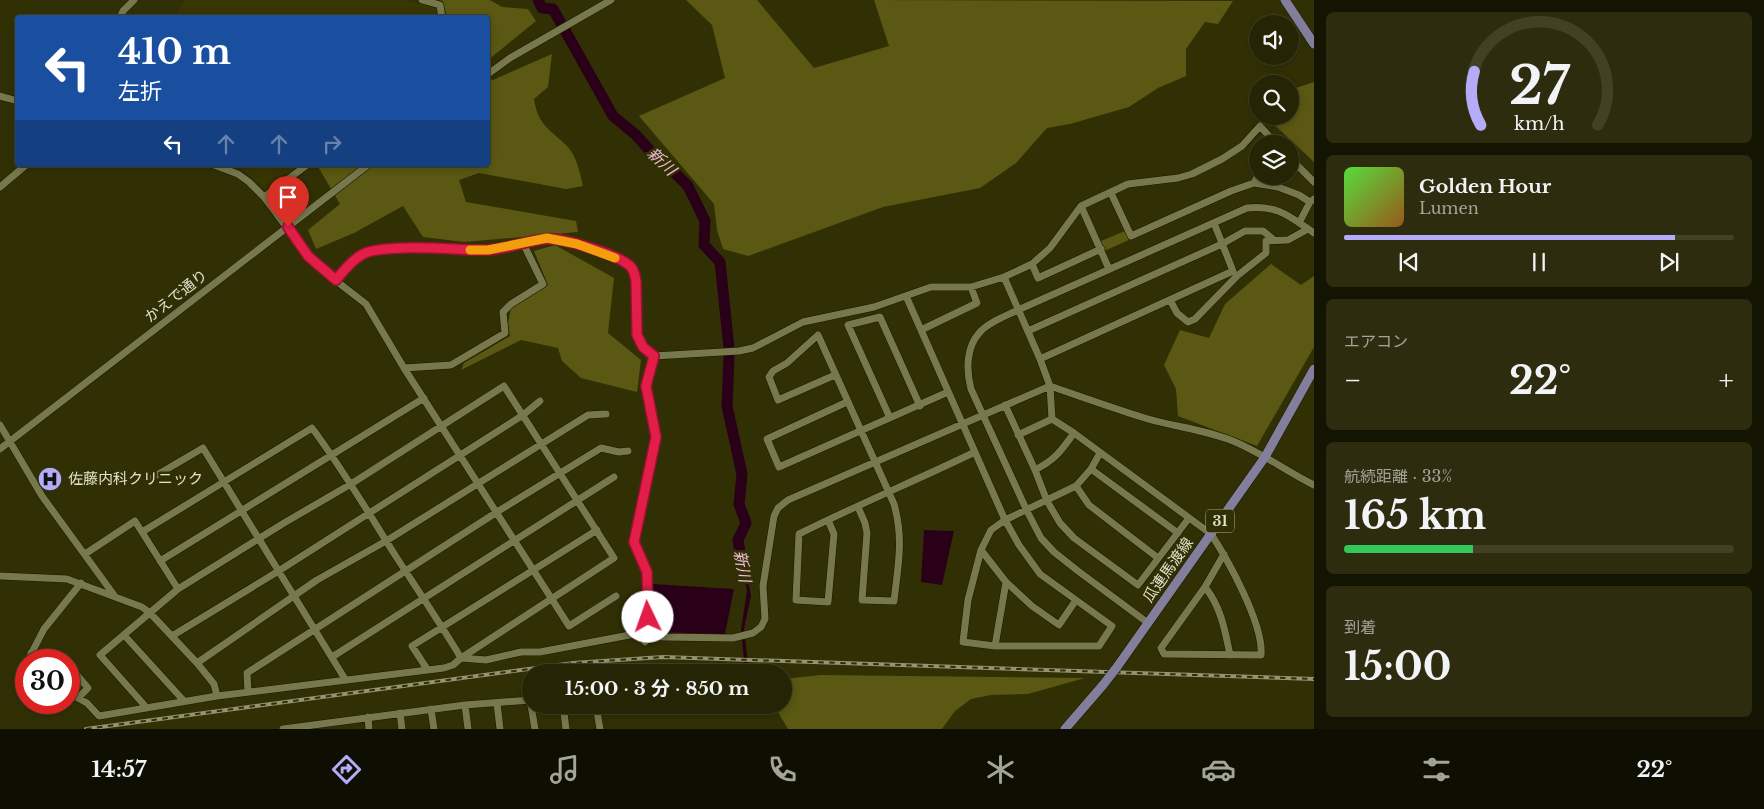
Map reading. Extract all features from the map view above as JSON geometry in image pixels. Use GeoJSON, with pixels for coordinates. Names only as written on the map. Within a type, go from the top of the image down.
{"type":"FeatureCollection","features":[{"type":"Feature","properties":{"kind":"main road"},"geometry":{"type":"LineString","coordinates":[[1285,0],[1314,44]]}},
{"type":"Feature","properties":{"kind":"main road","name":"瓜連馬渡線"},"geometry":{"type":"LineString","coordinates":[[1065,729],[1103,685],[1265,457],[1314,369]]}},
{"type":"Feature","properties":{"kind":"street"},"geometry":{"type":"LineString","coordinates":[[121,15],[134,0]]}},
{"type":"Feature","properties":{"kind":"street"},"geometry":{"type":"LineString","coordinates":[[422,0],[440,5],[442,15]]}},
{"type":"Feature","properties":{"kind":"street"},"geometry":{"type":"LineString","coordinates":[[490,73],[510,58],[611,0]]}},
{"type":"Feature","properties":{"kind":"street"},"geometry":{"type":"LineString","coordinates":[[0,96],[15,100]]}},
{"type":"Feature","properties":{"kind":"street"},"geometry":{"type":"LineString","coordinates":[[1252,135],[1260,126],[1268,135]]}},
{"type":"Feature","properties":{"kind":"street"},"geometry":{"type":"LineString","coordinates":[[336,280],[348,265],[363,254],[385,248],[488,250],[547,238],[577,244],[628,264],[635,274],[637,335],[643,347],[654,356],[739,351],[753,348],[803,322],[874,307],[931,287],[971,287],[1004,276],[1032,264],[1050,248],[1081,206],[1128,184],[1178,178],[1192,174],[1222,159],[1242,146],[1249,138]]}},
{"type":"Feature","properties":{"kind":"street"},"geometry":{"type":"LineString","coordinates":[[0,187],[24,167]]}},
{"type":"Feature","properties":{"kind":"street"},"geometry":{"type":"LineString","coordinates":[[219,167],[238,174],[264,197],[308,256],[366,304],[404,368],[569,626],[616,596]]}},
{"type":"Feature","properties":{"kind":"street"},"geometry":{"type":"LineString","coordinates":[[264,197],[303,167]]}},
{"type":"Feature","properties":{"kind":"street","name":"かえで通り"},"geometry":{"type":"LineString","coordinates":[[0,449],[365,167]]}},
{"type":"Feature","properties":{"kind":"street"},"geometry":{"type":"LineString","coordinates":[[1299,167],[1314,182]]}},
{"type":"Feature","properties":{"kind":"street"},"geometry":{"type":"LineString","coordinates":[[1111,193],[1131,236],[1249,185]]}},
{"type":"Feature","properties":{"kind":"street"},"geometry":{"type":"LineString","coordinates":[[1266,185],[1278,187],[1312,201],[1299,223]]}},
{"type":"Feature","properties":{"kind":"street"},"geometry":{"type":"LineString","coordinates":[[1081,206],[1109,269]]}},
{"type":"Feature","properties":{"kind":"street"},"geometry":{"type":"LineString","coordinates":[[1148,622],[1054,552],[1041,538],[1026,511],[983,416],[968,376],[967,364],[970,352],[980,332],[991,324],[1018,310],[1242,210],[1257,207],[1268,208],[1280,212],[1311,231]]}},
{"type":"Feature","properties":{"kind":"street"},"geometry":{"type":"LineString","coordinates":[[1040,359],[1234,271],[1214,223]]}},
{"type":"Feature","properties":{"kind":"street"},"geometry":{"type":"LineString","coordinates":[[1028,331],[1222,244],[1245,231],[1263,232],[1274,240]]}},
{"type":"Feature","properties":{"kind":"street"},"geometry":{"type":"LineString","coordinates":[[1170,300],[1177,313],[1188,322],[1195,319],[1237,276],[1266,254],[1266,241],[1288,240],[1311,231]]}},
{"type":"Feature","properties":{"kind":"street"},"geometry":{"type":"LineString","coordinates":[[404,368],[451,365],[505,333],[503,312],[511,304],[542,284],[523,242]]}},
{"type":"Feature","properties":{"kind":"street"},"geometry":{"type":"LineString","coordinates":[[1032,264],[1038,278],[1101,249]]}},
{"type":"Feature","properties":{"kind":"street"},"geometry":{"type":"LineString","coordinates":[[1004,276],[1050,386],[1052,419]]}},
{"type":"Feature","properties":{"kind":"street"},"geometry":{"type":"LineString","coordinates":[[921,330],[977,304],[971,287]]}},
{"type":"Feature","properties":{"kind":"street"},"geometry":{"type":"LineString","coordinates":[[906,296],[1005,520],[1019,545],[1040,574],[1112,626],[1099,646],[995,646],[963,642],[968,600],[981,550],[991,530],[1005,520],[1047,502],[1076,486],[1091,469],[1100,453]]}},
{"type":"Feature","properties":{"kind":"street"},"geometry":{"type":"LineString","coordinates":[[890,418],[848,325],[880,317],[920,406]]}},
{"type":"Feature","properties":{"kind":"street"},"geometry":{"type":"LineString","coordinates":[[835,375],[778,400],[769,377],[773,371],[787,363],[818,335],[894,504],[900,531],[894,601],[862,600],[867,533],[858,506]]}},
{"type":"Feature","properties":{"kind":"street"},"geometry":{"type":"LineString","coordinates":[[645,642],[650,635],[647,572],[634,542],[656,437],[646,386],[654,356]]}},
{"type":"Feature","properties":{"kind":"street"},"geometry":{"type":"LineString","coordinates":[[80,699],[87,703],[99,716],[217,696],[444,668],[452,665],[551,597],[614,558],[504,386],[442,427],[258,538],[178,589],[100,655],[146,707]]}},
{"type":"Feature","properties":{"kind":"street"},"geometry":{"type":"LineString","coordinates":[[461,658],[486,660],[521,652],[540,652],[640,633],[663,638],[733,638],[753,633],[761,627],[766,618],[763,586],[774,516],[778,508],[788,500],[1050,386],[1149,419],[1189,428],[1232,441],[1265,457],[1289,473],[1314,485]]}},
{"type":"Feature","properties":{"kind":"street"},"geometry":{"type":"LineString","coordinates":[[847,402],[767,439],[779,467],[948,392]]}},
{"type":"Feature","properties":{"kind":"street"},"geometry":{"type":"LineString","coordinates":[[160,561],[424,398]]}},
{"type":"Feature","properties":{"kind":"street"},"geometry":{"type":"LineString","coordinates":[[172,636],[277,572],[523,415],[540,401]]}},
{"type":"Feature","properties":{"kind":"street"},"geometry":{"type":"LineString","coordinates":[[1005,405],[1035,470],[1047,502],[1060,523],[1074,538],[1138,585],[1188,518]]}},
{"type":"Feature","properties":{"kind":"street"},"geometry":{"type":"LineString","coordinates":[[197,663],[293,596],[479,484],[588,415],[606,414]]}},
{"type":"Feature","properties":{"kind":"street"},"geometry":{"type":"LineString","coordinates":[[1052,419],[1074,432],[1211,534],[1224,554],[1249,605],[1262,646],[1261,655],[1164,654],[1161,648],[1205,587],[1224,554]]}},
{"type":"Feature","properties":{"kind":"street"},"geometry":{"type":"LineString","coordinates":[[1018,435],[1052,419]]}},
{"type":"Feature","properties":{"kind":"street"},"geometry":{"type":"LineString","coordinates":[[0,425],[42,496],[115,597]]}},
{"type":"Feature","properties":{"kind":"street"},"geometry":{"type":"LineString","coordinates":[[142,532],[312,428],[332,455],[461,658]]}},
{"type":"Feature","properties":{"kind":"street"},"geometry":{"type":"LineString","coordinates":[[1035,470],[1058,455],[1074,432]]}},
{"type":"Feature","properties":{"kind":"street"},"geometry":{"type":"LineString","coordinates":[[150,479],[203,448],[277,572],[345,679]]}},
{"type":"Feature","properties":{"kind":"street"},"geometry":{"type":"LineString","coordinates":[[248,692],[247,673],[497,512],[600,448],[620,452],[628,451]]}},
{"type":"Feature","properties":{"kind":"street"},"geometry":{"type":"LineString","coordinates":[[828,520],[834,534],[828,602],[796,600],[799,534],[828,520],[858,506],[889,493],[975,452]]}},
{"type":"Feature","properties":{"kind":"street"},"geometry":{"type":"LineString","coordinates":[[1091,469],[1178,533]]}},
{"type":"Feature","properties":{"kind":"street"},"geometry":{"type":"LineString","coordinates":[[332,657],[614,477]]}},
{"type":"Feature","properties":{"kind":"street"},"geometry":{"type":"LineString","coordinates":[[1076,486],[1089,505],[1158,558]]}},
{"type":"Feature","properties":{"kind":"street"},"geometry":{"type":"LineString","coordinates":[[84,554],[135,521],[178,589]]}},
{"type":"Feature","properties":{"kind":"street"},"geometry":{"type":"LineString","coordinates":[[426,669],[412,646],[597,530]]}},
{"type":"Feature","properties":{"kind":"street"},"geometry":{"type":"LineString","coordinates":[[981,550],[1006,582],[1032,606],[1059,625],[1076,600]]}},
{"type":"Feature","properties":{"kind":"street"},"geometry":{"type":"LineString","coordinates":[[0,576],[67,579],[142,606],[197,663],[214,684],[217,696]]}},
{"type":"Feature","properties":{"kind":"street"},"geometry":{"type":"LineString","coordinates":[[995,646],[1006,582]]}},
{"type":"Feature","properties":{"kind":"street"},"geometry":{"type":"LineString","coordinates":[[34,649],[44,629],[81,583]]}},
{"type":"Feature","properties":{"kind":"street"},"geometry":{"type":"LineString","coordinates":[[1205,587],[1223,620],[1230,655]]}},
{"type":"Feature","properties":{"kind":"street"},"geometry":{"type":"LineString","coordinates":[[124,634],[184,701]]}},
{"type":"Feature","properties":{"kind":"street"},"geometry":{"type":"LineString","coordinates":[[80,679],[88,688],[80,696]]}},
{"type":"Feature","properties":{"kind":"street"},"geometry":{"type":"LineString","coordinates":[[283,729],[336,725],[368,717],[465,705],[522,702]]}},
{"type":"Feature","properties":{"kind":"street"},"geometry":{"type":"LineString","coordinates":[[497,703],[500,729]]}},
{"type":"Feature","properties":{"kind":"street"},"geometry":{"type":"LineString","coordinates":[[465,705],[468,729]]}},
{"type":"Feature","properties":{"kind":"street"},"geometry":{"type":"LineString","coordinates":[[431,709],[434,729]]}},
{"type":"Feature","properties":{"kind":"street"},"geometry":{"type":"LineString","coordinates":[[400,713],[402,729]]}},
{"type":"Feature","properties":{"kind":"street"},"geometry":{"type":"LineString","coordinates":[[533,714],[535,729]]}},
{"type":"Feature","properties":{"kind":"street"},"geometry":{"type":"LineString","coordinates":[[564,714],[566,729]]}},
{"type":"Feature","properties":{"kind":"street"},"geometry":{"type":"LineString","coordinates":[[598,714],[600,729]]}},
{"type":"Feature","properties":{"kind":"street"},"geometry":{"type":"LineString","coordinates":[[368,717],[369,729]]}},
{"type":"Feature","properties":{"kind":"shaded area"},"geometry":{"type":"Polygon","coordinates":[[[184,0],[407,0],[438,8],[439,15],[176,15],[184,0]]]}},
{"type":"Feature","properties":{"kind":"shaded area"},"geometry":{"type":"Polygon","coordinates":[[[439,0],[490,0],[502,7],[528,9],[536,21],[490,58],[490,15],[446,15],[443,1],[439,0]]]}},
{"type":"Feature","properties":{"kind":"shaded area"},"geometry":{"type":"Polygon","coordinates":[[[686,0],[757,0],[814,68],[889,46],[874,0],[1233,1],[1218,24],[1205,22],[1186,49],[1186,76],[1158,88],[1129,107],[1070,124],[1047,128],[1016,163],[980,188],[883,207],[748,256],[723,249],[717,230],[714,204],[639,116],[725,78],[712,25],[686,0]]]}},
{"type":"Feature","properties":{"kind":"shaded area"},"geometry":{"type":"Polygon","coordinates":[[[552,54],[548,87],[534,99],[536,108],[542,121],[567,146],[573,155],[578,165],[583,186],[566,189],[479,173],[459,180],[466,202],[576,221],[578,232],[464,242],[423,237],[403,206],[354,233],[316,249],[308,230],[340,204],[318,167],[490,167],[490,81],[552,54]]]}},
{"type":"Feature","properties":{"kind":"shaded area"},"geometry":{"type":"Polygon","coordinates":[[[1314,82],[1314,162],[1299,148],[1299,135],[1285,135],[1275,125],[1299,125],[1299,87],[1314,82]]]}},
{"type":"Feature","properties":{"kind":"shaded area"},"geometry":{"type":"Polygon","coordinates":[[[237,167],[297,167],[267,191],[244,170],[237,167]]]}},
{"type":"Feature","properties":{"kind":"shaded area"},"geometry":{"type":"Polygon","coordinates":[[[1125,231],[1129,240],[1104,251],[1101,241],[1125,231]]]}},
{"type":"Feature","properties":{"kind":"shaded area"},"geometry":{"type":"Polygon","coordinates":[[[555,245],[614,278],[608,333],[641,360],[637,392],[581,378],[562,361],[558,348],[521,340],[461,370],[464,363],[510,336],[508,324],[511,307],[548,285],[534,251],[555,245]]]}},
{"type":"Feature","properties":{"kind":"shaded area"},"geometry":{"type":"Polygon","coordinates":[[[1271,264],[1301,285],[1314,276],[1314,347],[1257,446],[1178,416],[1176,389],[1164,365],[1180,330],[1209,338],[1225,304],[1271,264]]]}},
{"type":"Feature","properties":{"kind":"shaded area"},"geometry":{"type":"Polygon","coordinates":[[[820,675],[1085,678],[1028,694],[991,695],[971,699],[955,711],[942,729],[788,729],[779,714],[792,714],[792,678],[820,675]]]}},
{"type":"Feature","properties":{"kind":"water"},"geometry":{"type":"Polygon","coordinates":[[[924,530],[954,531],[942,585],[921,582],[924,530]]]}},
{"type":"Feature","properties":{"kind":"water"},"geometry":{"type":"Polygon","coordinates":[[[736,544],[740,544],[751,596],[744,629],[748,664],[744,664],[741,629],[747,591],[736,544]]]}},
{"type":"Feature","properties":{"kind":"water"},"geometry":{"type":"Polygon","coordinates":[[[653,584],[734,589],[725,634],[655,632],[653,584]]]}},
{"type":"Feature","properties":{"kind":"waterway","name":"新川"},"geometry":{"type":"LineString","coordinates":[[538,0],[542,8],[553,9],[613,116],[636,135],[661,163],[688,186],[705,221],[704,245],[720,262],[729,348]]}},
{"type":"Feature","properties":{"kind":"waterway","name":"新川"},"geometry":{"type":"LineString","coordinates":[[729,356],[727,406],[742,474],[739,504],[746,523],[738,540],[741,559]]}},
{"type":"Feature","properties":{"kind":"railway"},"geometry":{"type":"LineString","coordinates":[[86,729],[573,663],[663,657],[1314,679]]}},
{"type":"Feature","properties":{"kind":"slow traffic"},"geometry":{"type":"LineString","coordinates":[[470,250],[488,250],[547,238],[577,244],[615,258]]}},
{"type":"Feature","properties":{"kind":"place","name":"佐藤内科クリニック"},"geometry":{"type":"Point","coordinates":[50,479]}},
{"type":"Feature","properties":{"kind":"route"},"geometry":{"type":"LineString","coordinates":[[288,227],[308,256],[336,280],[348,265],[363,254],[385,248],[488,250],[547,238],[577,244],[609,255],[628,264],[632,268],[636,281],[637,335],[643,347],[654,356],[646,386],[655,424],[656,437],[634,542],[647,572],[648,617]]}}]}
